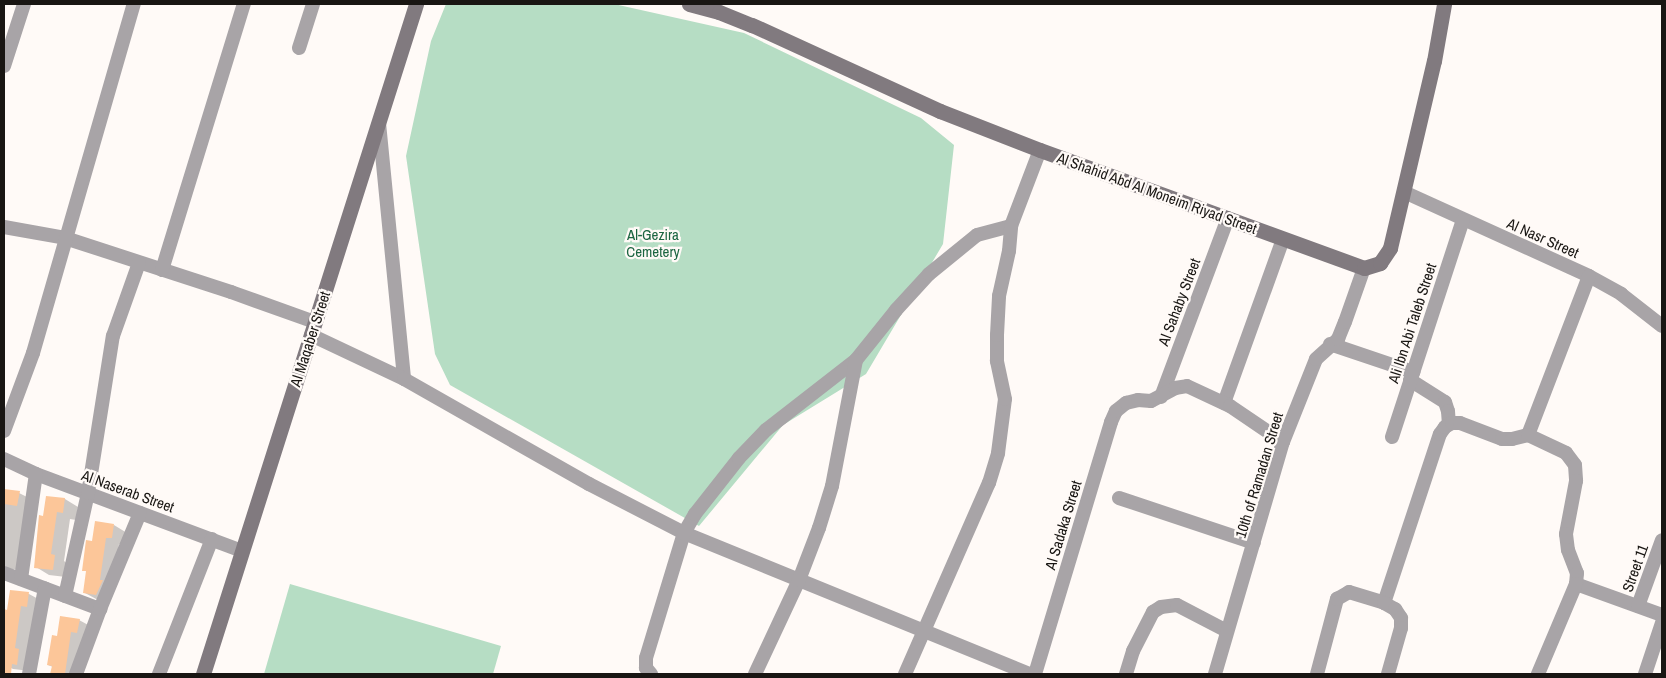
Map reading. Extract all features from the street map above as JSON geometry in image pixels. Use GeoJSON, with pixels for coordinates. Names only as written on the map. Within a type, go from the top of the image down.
{"type":"FeatureCollection","features":[{"type":"Feature","properties":{"kind":"street"},"geometry":{"type":"LineString","coordinates":[[4,66],[24,4]]}},
{"type":"Feature","properties":{"kind":"street"},"geometry":{"type":"LineString","coordinates":[[4,431],[32,353],[134,4]]}},
{"type":"Feature","properties":{"kind":"street"},"geometry":{"type":"LineString","coordinates":[[162,270],[244,4]]}},
{"type":"Feature","properties":{"kind":"street"},"geometry":{"type":"LineString","coordinates":[[299,48],[313,4]]}},
{"type":"Feature","properties":{"kind":"street","name":"Al Maqaber Street"},"geometry":{"type":"LineString","coordinates":[[203,674],[416,4]]}},
{"type":"Feature","properties":{"kind":"street","name":"Al Shahid Abd Al Moneim Riyad Street"},"geometry":{"type":"LineString","coordinates":[[689,4],[719,12],[752,25],[940,111],[1040,150],[1364,268]]}},
{"type":"Feature","properties":{"kind":"street"},"geometry":{"type":"LineString","coordinates":[[1364,268],[1376,265],[1386,257],[1404,192],[1434,61],[1444,4]]}},
{"type":"Feature","properties":{"kind":"street"},"geometry":{"type":"LineString","coordinates":[[378,123],[404,378]]}},
{"type":"Feature","properties":{"kind":"street"},"geometry":{"type":"LineString","coordinates":[[905,674],[989,483],[998,453],[1005,399],[998,361],[999,296],[1010,251],[1011,226],[1040,150]]}},
{"type":"Feature","properties":{"kind":"street","name":"Al Nasr Street"},"geometry":{"type":"LineString","coordinates":[[1404,192],[1589,276],[1621,294],[1662,326]]}},
{"type":"Feature","properties":{"kind":"street","name":"Al Sahaby Street"},"geometry":{"type":"LineString","coordinates":[[1161,397],[1228,218]]}},
{"type":"Feature","properties":{"kind":"street","name":"Ali Ibn Abi Taleb Street"},"geometry":{"type":"LineString","coordinates":[[1392,437],[1463,220]]}},
{"type":"Feature","properties":{"kind":"street"},"geometry":{"type":"LineString","coordinates":[[651,674],[646,668],[646,658],[684,533],[718,483],[766,430],[856,360],[896,310],[929,274],[977,235],[1011,226]]}},
{"type":"Feature","properties":{"kind":"street"},"geometry":{"type":"LineString","coordinates":[[4,227],[66,238],[231,292],[313,328],[589,484],[684,533],[1029,674]]}},
{"type":"Feature","properties":{"kind":"street"},"geometry":{"type":"LineString","coordinates":[[1224,403],[1283,239]]}},
{"type":"Feature","properties":{"kind":"street"},"geometry":{"type":"LineString","coordinates":[[65,596],[88,493],[113,336],[138,263]]}},
{"type":"Feature","properties":{"kind":"street","name":"10th of Ramadan Street"},"geometry":{"type":"LineString","coordinates":[[1215,674],[1283,442],[1316,359],[1338,338],[1364,268]]}},
{"type":"Feature","properties":{"kind":"street"},"geometry":{"type":"LineString","coordinates":[[1528,435],[1589,276]]}},
{"type":"Feature","properties":{"kind":"street"},"geometry":{"type":"LineString","coordinates":[[1330,344],[1412,376],[1445,402],[1449,424]]}},
{"type":"Feature","properties":{"kind":"street"},"geometry":{"type":"LineString","coordinates":[[755,674],[798,580],[819,528],[832,486],[856,360]]}},
{"type":"Feature","properties":{"kind":"street","name":"Al Sadaka Street"},"geometry":{"type":"LineString","coordinates":[[1035,674],[1111,422],[1116,411],[1126,403],[1138,400],[1151,401],[1175,388],[1187,386],[1224,403],[1283,442]]}},
{"type":"Feature","properties":{"kind":"street"},"geometry":{"type":"LineString","coordinates":[[1384,603],[1440,434],[1449,424],[1460,423],[1502,439],[1512,439],[1528,435],[1566,453],[1576,465],[1576,480],[1566,534],[1568,550],[1577,573],[1576,584],[1538,674]]}},
{"type":"Feature","properties":{"kind":"street","name":"Al Naserab Street"},"geometry":{"type":"LineString","coordinates":[[4,459],[36,474],[242,550]]}},
{"type":"Feature","properties":{"kind":"street"},"geometry":{"type":"LineString","coordinates":[[21,579],[36,474]]}},
{"type":"Feature","properties":{"kind":"street"},"geometry":{"type":"LineString","coordinates":[[1119,498],[1254,543]]}},
{"type":"Feature","properties":{"kind":"street"},"geometry":{"type":"LineString","coordinates":[[76,674],[100,609],[140,513]]}},
{"type":"Feature","properties":{"kind":"street"},"geometry":{"type":"LineString","coordinates":[[159,674],[212,539]]}},
{"type":"Feature","properties":{"kind":"street","name":"Street 11"},"geometry":{"type":"LineString","coordinates":[[1638,606],[1662,540]]}},
{"type":"Feature","properties":{"kind":"street"},"geometry":{"type":"LineString","coordinates":[[4,573],[100,609]]}},
{"type":"Feature","properties":{"kind":"street"},"geometry":{"type":"LineString","coordinates":[[1576,584],[1662,615]]}},
{"type":"Feature","properties":{"kind":"street"},"geometry":{"type":"LineString","coordinates":[[29,674],[45,588]]}},
{"type":"Feature","properties":{"kind":"street"},"geometry":{"type":"LineString","coordinates":[[1317,674],[1337,599],[1349,592],[1384,603],[1396,609],[1402,622],[1388,674]]}},
{"type":"Feature","properties":{"kind":"street"},"geometry":{"type":"LineString","coordinates":[[1126,674],[1133,652],[1153,612],[1161,607],[1176,605],[1227,631]]}},
{"type":"Feature","properties":{"kind":"street"},"geometry":{"type":"LineString","coordinates":[[1645,674],[1662,623]]}},
{"type":"Feature","properties":{"kind":"green space","name":"Al-Gezira Cemetery"},"geometry":{"type":"Polygon","coordinates":[[[446,4],[614,4],[744,33],[921,118],[954,145],[943,244],[866,374],[783,425],[699,526],[450,385],[435,354],[406,156],[431,41],[446,4]]]}},
{"type":"Feature","properties":{"kind":"green space"},"geometry":{"type":"Polygon","coordinates":[[[290,584],[501,646],[493,674],[264,674],[290,584]]]}},
{"type":"Feature","properties":{"kind":"building"},"geometry":{"type":"Polygon","coordinates":[[[4,489],[20,491],[17,506],[4,504],[4,489]]]}},
{"type":"Feature","properties":{"kind":"building"},"geometry":{"type":"Polygon","coordinates":[[[46,496],[65,498],[63,513],[57,512],[51,554],[55,555],[53,570],[34,568],[39,515],[43,516],[46,496]]]}},
{"type":"Feature","properties":{"kind":"building"},"geometry":{"type":"Polygon","coordinates":[[[95,521],[114,524],[112,538],[106,538],[100,580],[103,580],[96,595],[83,593],[86,571],[82,571],[86,540],[92,541],[95,521]]]}},
{"type":"Feature","properties":{"kind":"building"},"geometry":{"type":"Polygon","coordinates":[[[10,590],[29,592],[27,607],[21,606],[15,648],[19,649],[17,665],[12,664],[11,674],[4,674],[4,609],[7,610],[10,590]]]}},
{"type":"Feature","properties":{"kind":"building"},"geometry":{"type":"Polygon","coordinates":[[[60,616],[80,619],[77,633],[71,632],[65,674],[50,674],[52,666],[47,665],[52,635],[57,636],[60,616]]]}}]}
